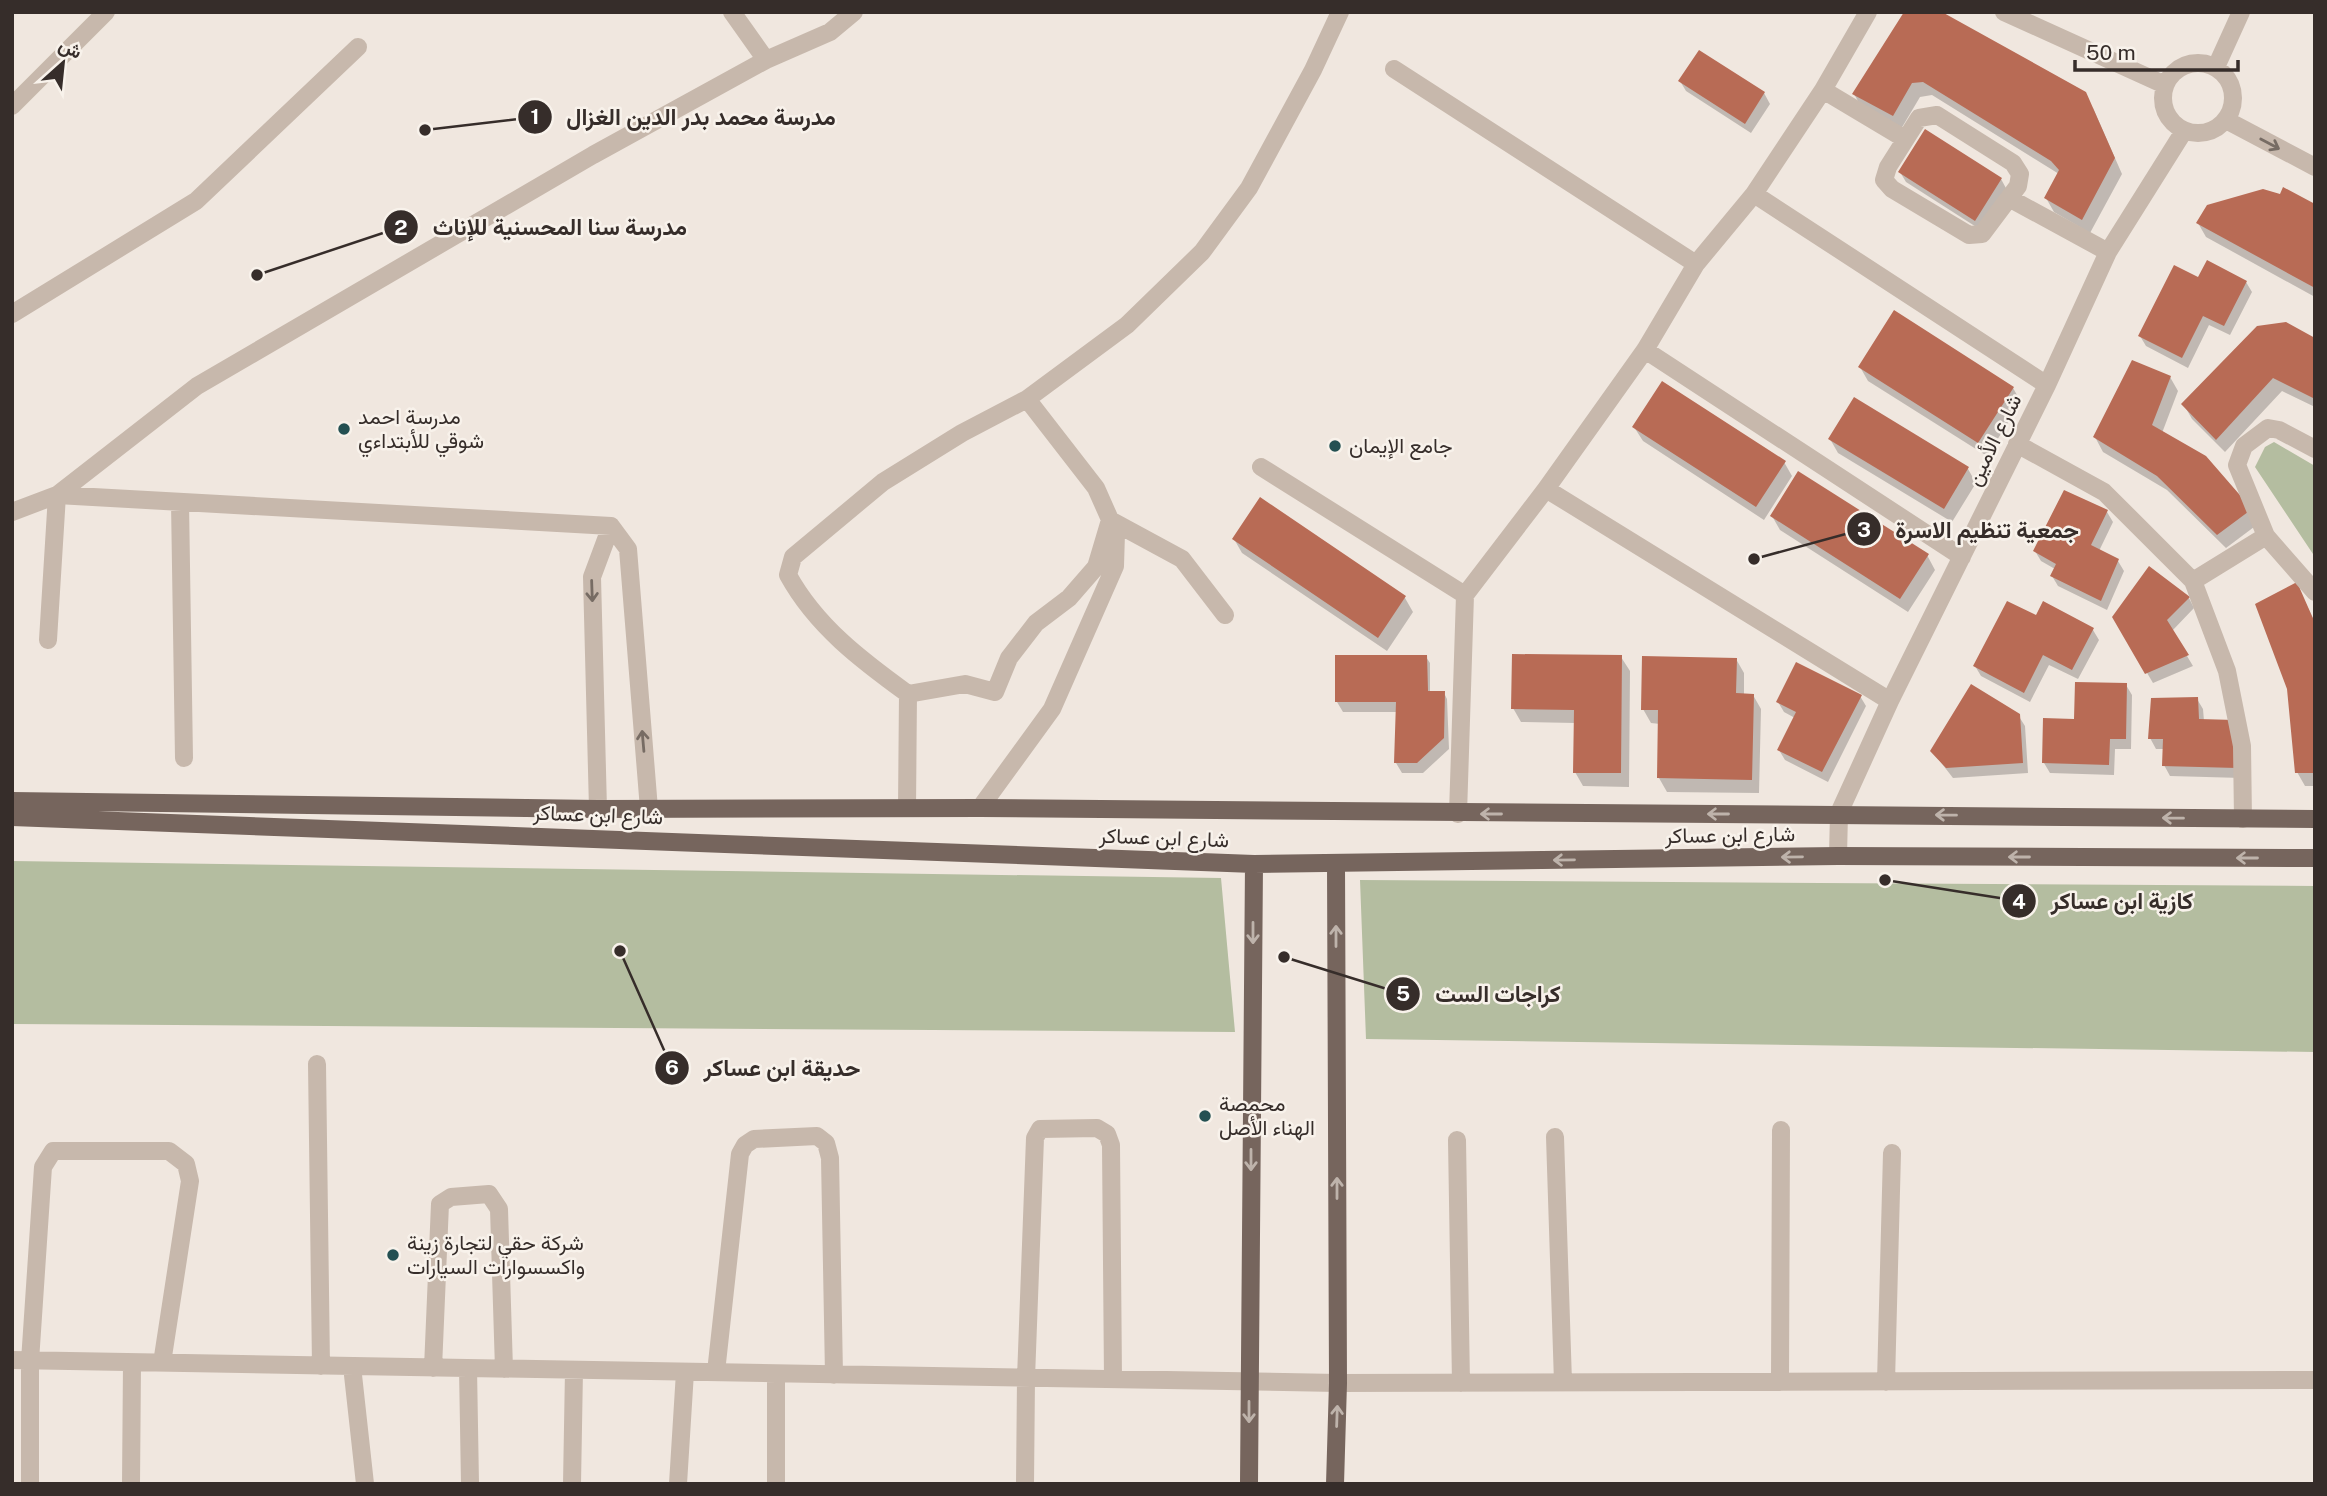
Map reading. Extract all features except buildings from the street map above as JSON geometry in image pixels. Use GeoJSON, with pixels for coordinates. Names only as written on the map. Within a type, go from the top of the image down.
{"type":"FeatureCollection","features":[{"type":"Feature","properties":{"kind":"main road","name":"شارع ابن عساكر"},"geometry":{"type":"LineString","coordinates":[[12,801],[598,809],[980,808],[1458,814],[1839,813],[2315,820]]}},
{"type":"Feature","properties":{"kind":"main road","name":"شارع ابن عساكر"},"geometry":{"type":"LineString","coordinates":[[12,817],[1254,864],[1838,856],[2315,858]]}},
{"type":"Feature","properties":{"kind":"main road"},"geometry":{"type":"LineString","coordinates":[[1249,1484],[1254,864]]}},
{"type":"Feature","properties":{"kind":"main road"},"geometry":{"type":"LineString","coordinates":[[1335,1484],[1338,1383],[1336,864]]}},
{"type":"Feature","properties":{"kind":"street"},"geometry":{"type":"LineString","coordinates":[[12,106],[106,12]]}},
{"type":"Feature","properties":{"kind":"street"},"geometry":{"type":"LineString","coordinates":[[732,12],[766,60]]}},
{"type":"Feature","properties":{"kind":"street"},"geometry":{"type":"LineString","coordinates":[[12,512],[57,495],[197,386],[593,155],[766,60],[830,32],[854,12]]}},
{"type":"Feature","properties":{"kind":"street"},"geometry":{"type":"LineString","coordinates":[[1110,520],[1096,567],[1069,598],[1036,623],[1009,658],[995,692],[965,684],[908,694],[848,650],[798,595],[788,575],[793,557],[883,482],[962,433],[1027,399],[1127,325],[1202,252],[1249,188],[1313,70],[1340,12]]}},
{"type":"Feature","properties":{"kind":"street"},"geometry":{"type":"LineString","coordinates":[[1458,814],[1465,595],[1546,489],[1644,349],[1696,264],[1754,194],[1823,90],[1868,12]]}},
{"type":"Feature","properties":{"kind":"street"},"geometry":{"type":"LineString","coordinates":[[2004,12],[2165,85]]}},
{"type":"Feature","properties":{"kind":"street"},"geometry":{"type":"LineString","coordinates":[[2216,67],[2241,12]]}},
{"type":"Feature","properties":{"kind":"street"},"geometry":{"type":"LineString","coordinates":[[12,314],[196,201],[358,47]]}},
{"type":"Feature","properties":{"kind":"street"},"geometry":{"type":"LineString","coordinates":[[2197,62],[2216,67],[2231,84],[2234,95],[2226,120],[2208,132],[2184,131],[2168,117],[2163,106],[2165,85],[2184,65],[2197,62]]}},
{"type":"Feature","properties":{"kind":"street"},"geometry":{"type":"LineString","coordinates":[[1394,69],[1696,264]]}},
{"type":"Feature","properties":{"kind":"street"},"geometry":{"type":"LineString","coordinates":[[1823,90],[1906,139]]}},
{"type":"Feature","properties":{"kind":"street"},"geometry":{"type":"LineString","coordinates":[[1937,115],[1949,120],[2013,163],[2020,174],[2018,186],[2010,198],[1982,234],[1969,235],[1892,189],[1884,180],[1888,167],[1919,118],[1937,115]]}},
{"type":"Feature","properties":{"kind":"street"},"geometry":{"type":"LineString","coordinates":[[2226,120],[2315,167]]}},
{"type":"Feature","properties":{"kind":"street","name":"شارع الأمين"},"geometry":{"type":"LineString","coordinates":[[1838,856],[1839,813],[1890,701],[2047,385],[2108,253],[2184,131]]}},
{"type":"Feature","properties":{"kind":"street"},"geometry":{"type":"LineString","coordinates":[[1754,194],[2047,385]]}},
{"type":"Feature","properties":{"kind":"street"},"geometry":{"type":"LineString","coordinates":[[2010,198],[2108,253]]}},
{"type":"Feature","properties":{"kind":"street"},"geometry":{"type":"LineString","coordinates":[[1644,349],[1962,556]]}},
{"type":"Feature","properties":{"kind":"street"},"geometry":{"type":"LineString","coordinates":[[980,808],[1052,709],[1115,566],[1116,533],[1096,488],[1027,399]]}},
{"type":"Feature","properties":{"kind":"street"},"geometry":{"type":"LineString","coordinates":[[2315,449],[2279,430],[2268,428],[2255,435],[2239,454],[2237,465],[2266,536],[2315,592]]}},
{"type":"Feature","properties":{"kind":"street"},"geometry":{"type":"LineString","coordinates":[[2017,444],[2104,492],[2193,581],[2230,684],[2242,746],[2243,820]]}},
{"type":"Feature","properties":{"kind":"street"},"geometry":{"type":"LineString","coordinates":[[1261,467],[1465,595]]}},
{"type":"Feature","properties":{"kind":"street"},"geometry":{"type":"LineString","coordinates":[[1546,489],[1890,701]]}},
{"type":"Feature","properties":{"kind":"street"},"geometry":{"type":"LineString","coordinates":[[57,495],[611,526]]}},
{"type":"Feature","properties":{"kind":"street"},"geometry":{"type":"LineString","coordinates":[[48,640],[57,495]]}},
{"type":"Feature","properties":{"kind":"street"},"geometry":{"type":"LineString","coordinates":[[180,502],[184,758]]}},
{"type":"Feature","properties":{"kind":"street"},"geometry":{"type":"LineString","coordinates":[[1110,520],[1182,559],[1225,615]]}},
{"type":"Feature","properties":{"kind":"street"},"geometry":{"type":"LineString","coordinates":[[611,526],[628,549],[649,809]]}},
{"type":"Feature","properties":{"kind":"street"},"geometry":{"type":"LineString","coordinates":[[598,809],[592,577],[611,526]]}},
{"type":"Feature","properties":{"kind":"street"},"geometry":{"type":"LineString","coordinates":[[2193,581],[2266,536]]}},
{"type":"Feature","properties":{"kind":"street"},"geometry":{"type":"LineString","coordinates":[[907,808],[908,694]]}},
{"type":"Feature","properties":{"kind":"street"},"geometry":{"type":"LineString","coordinates":[[317,1064],[321,1366]]}},
{"type":"Feature","properties":{"kind":"street"},"geometry":{"type":"LineString","coordinates":[[1025,1484],[1035,1138],[1040,1129],[1097,1128],[1107,1134],[1111,1144],[1113,1379]]}},
{"type":"Feature","properties":{"kind":"street"},"geometry":{"type":"LineString","coordinates":[[1780,1382],[1781,1130]]}},
{"type":"Feature","properties":{"kind":"street"},"geometry":{"type":"LineString","coordinates":[[716,1372],[740,1154],[754,1139],[817,1136],[826,1143],[830,1158],[834,1375]]}},
{"type":"Feature","properties":{"kind":"street"},"geometry":{"type":"LineString","coordinates":[[1555,1137],[1563,1382]]}},
{"type":"Feature","properties":{"kind":"street"},"geometry":{"type":"LineString","coordinates":[[1457,1140],[1461,1383]]}},
{"type":"Feature","properties":{"kind":"street"},"geometry":{"type":"LineString","coordinates":[[30,1484],[21,1361],[43,1167],[54,1151],[169,1151],[186,1164],[190,1181],[162,1363]]}},
{"type":"Feature","properties":{"kind":"street"},"geometry":{"type":"LineString","coordinates":[[1886,1382],[1892,1153]]}},
{"type":"Feature","properties":{"kind":"street"},"geometry":{"type":"LineString","coordinates":[[433,1368],[440,1204],[451,1197],[489,1194],[499,1209],[504,1369]]}},
{"type":"Feature","properties":{"kind":"street"},"geometry":{"type":"LineString","coordinates":[[21,1361],[1338,1383],[2315,1381]]}},
{"type":"Feature","properties":{"kind":"street"},"geometry":{"type":"LineString","coordinates":[[131,1484],[132,1363]]}},
{"type":"Feature","properties":{"kind":"street"},"geometry":{"type":"LineString","coordinates":[[352,1366],[365,1484]]}},
{"type":"Feature","properties":{"kind":"street"},"geometry":{"type":"LineString","coordinates":[[468,1368],[470,1484]]}},
{"type":"Feature","properties":{"kind":"street"},"geometry":{"type":"LineString","coordinates":[[572,1484],[574,1370]]}},
{"type":"Feature","properties":{"kind":"street"},"geometry":{"type":"LineString","coordinates":[[678,1484],[685,1372]]}},
{"type":"Feature","properties":{"kind":"street"},"geometry":{"type":"LineString","coordinates":[[776,1374],[776,1484]]}},
{"type":"Feature","properties":{"kind":"green space"},"geometry":{"type":"Polygon","coordinates":[[[2274,442],[2315,466],[2315,557],[2255,467],[2265,447],[2274,442]]]}},
{"type":"Feature","properties":{"kind":"green space"},"geometry":{"type":"Polygon","coordinates":[[[12,861],[1221,878],[1235,1032],[12,1024],[12,861]]]}},
{"type":"Feature","properties":{"kind":"green space"},"geometry":{"type":"Polygon","coordinates":[[[1360,880],[2315,886],[2315,1052],[1366,1039],[1360,880]]]}},
{"type":"Feature","properties":{"kind":"place","name":"مدرسة محمد بدر الدين الغزال"},"geometry":{"type":"Point","coordinates":[425,130]}},
{"type":"Feature","properties":{"kind":"place","name":"مدرسة سنا المحسنية للإناث"},"geometry":{"type":"Point","coordinates":[257,275]}},
{"type":"Feature","properties":{"kind":"place","name":"مدرسة احمد شوقي للأبتداءي"},"geometry":{"type":"Point","coordinates":[344,429]}},
{"type":"Feature","properties":{"kind":"place","name":"جامع الإيمان"},"geometry":{"type":"Point","coordinates":[1335,446]}},
{"type":"Feature","properties":{"kind":"place","name":"جمعية تنظيم الاسرة"},"geometry":{"type":"Point","coordinates":[1754,559]}},
{"type":"Feature","properties":{"kind":"place","name":"كازية ابن عساكر"},"geometry":{"type":"Point","coordinates":[1885,880]}},
{"type":"Feature","properties":{"kind":"place","name":"حديقة ابن عساكر"},"geometry":{"type":"Point","coordinates":[620,951]}},
{"type":"Feature","properties":{"kind":"place","name":"كراجات الست"},"geometry":{"type":"Point","coordinates":[1284,957]}},
{"type":"Feature","properties":{"kind":"place","name":"محمصة الهناء الأصل"},"geometry":{"type":"Point","coordinates":[1205,1116]}},
{"type":"Feature","properties":{"kind":"place","name":"شركة حقي لتجارة زينة واكسسوارات السيارات"},"geometry":{"type":"Point","coordinates":[393,1255]}}]}
